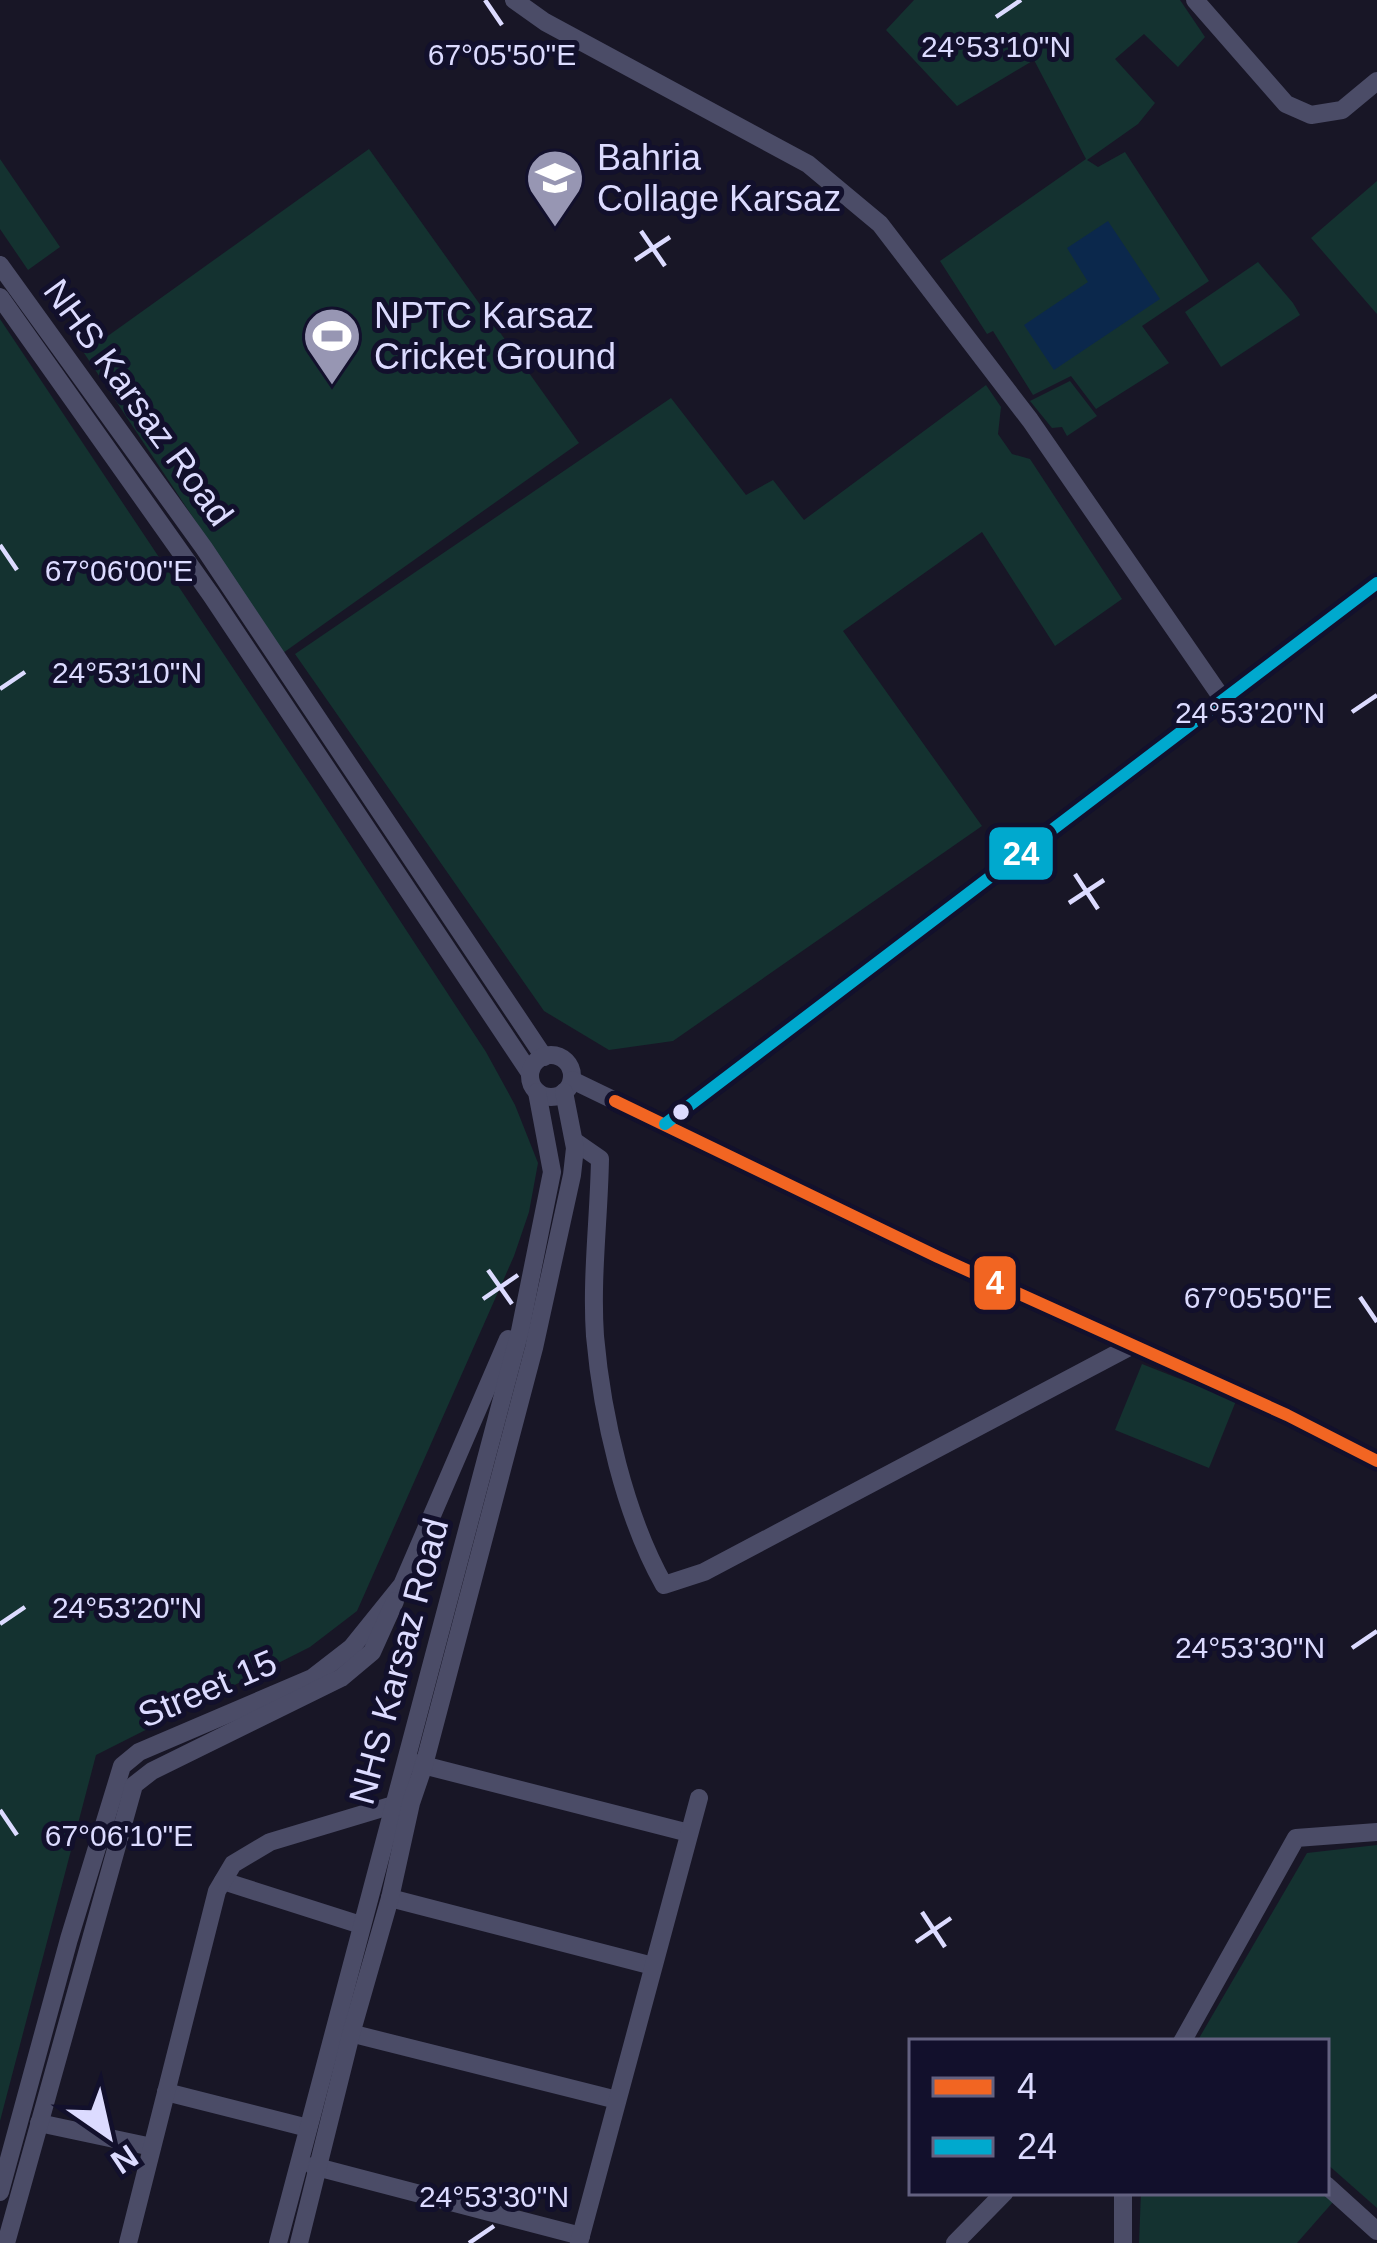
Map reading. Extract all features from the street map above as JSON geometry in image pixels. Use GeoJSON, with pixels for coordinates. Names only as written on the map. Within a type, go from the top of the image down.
{"type":"FeatureCollection","features":[{"type":"Feature","properties":{"kind":"street"},"geometry":{"type":"LineString","coordinates":[[514,0],[544,22],[808,164],[880,224],[1030,420],[1224,701]]}},
{"type":"Feature","properties":{"kind":"street"},"geometry":{"type":"LineString","coordinates":[[1195,0],[1286,104],[1311,115],[1342,110],[1377,81]]}},
{"type":"Feature","properties":{"kind":"street","name":"NHS Karsaz Road"},"geometry":{"type":"LineString","coordinates":[[0,265],[204,548],[544,1057]]}},
{"type":"Feature","properties":{"kind":"street","name":"NHS Karsaz Road"},"geometry":{"type":"LineString","coordinates":[[0,297],[211,596],[534,1082],[552,1172],[494,1462],[414,1763],[411,1803],[308,2128],[278,2243]]}},
{"type":"Feature","properties":{"kind":"street"},"geometry":{"type":"LineString","coordinates":[[665,1124],[1377,583]]}},
{"type":"Feature","properties":{"kind":"street"},"geometry":{"type":"LineString","coordinates":[[538,1060],[565,1060],[568,1086],[551,1097],[534,1082],[538,1060]]}},
{"type":"Feature","properties":{"kind":"street"},"geometry":{"type":"LineString","coordinates":[[568,1086],[665,1124],[1377,1461]]}},
{"type":"Feature","properties":{"kind":"street","name":"NHS Karsaz Road"},"geometry":{"type":"LineString","coordinates":[[494,1462],[534,1348],[566,1211],[574,1141],[568,1086]]}},
{"type":"Feature","properties":{"kind":"street"},"geometry":{"type":"LineString","coordinates":[[574,1141],[599,1159],[595,1335],[613,1450],[647,1556],[664,1586],[704,1572],[1133,1345]]}},
{"type":"Feature","properties":{"kind":"street","name":"Street 15"},"geometry":{"type":"LineString","coordinates":[[0,2192],[122,1766],[139,1752],[312,1678],[352,1647],[402,1585],[529,1290]]}},
{"type":"Feature","properties":{"kind":"street"},"geometry":{"type":"LineString","coordinates":[[6,2243],[134,1785],[356,1667],[372,1652],[402,1585]]}},
{"type":"Feature","properties":{"kind":"street"},"geometry":{"type":"LineString","coordinates":[[414,1763],[689,1833]]}},
{"type":"Feature","properties":{"kind":"street","name":"NHS Karsaz Road"},"geometry":{"type":"LineString","coordinates":[[375,1911],[393,1805],[414,1763]]}},
{"type":"Feature","properties":{"kind":"street"},"geometry":{"type":"LineString","coordinates":[[299,2162],[580,2240],[699,1798]]}},
{"type":"Feature","properties":{"kind":"street"},"geometry":{"type":"LineString","coordinates":[[128,2243],[217,1891],[233,1864],[270,1842],[393,1805]]}},
{"type":"Feature","properties":{"kind":"street"},"geometry":{"type":"LineString","coordinates":[[1185,2039],[1296,1838],[1377,1832]]}},
{"type":"Feature","properties":{"kind":"street"},"geometry":{"type":"LineString","coordinates":[[223,1881],[653,1966]]}},
{"type":"Feature","properties":{"kind":"street"},"geometry":{"type":"LineString","coordinates":[[342,2032],[616,2100]]}},
{"type":"Feature","properties":{"kind":"street","name":"NHS Karsaz Road"},"geometry":{"type":"LineString","coordinates":[[298,2243],[320,2168],[342,2032]]}},
{"type":"Feature","properties":{"kind":"street"},"geometry":{"type":"LineString","coordinates":[[166,2092],[308,2128]]}},
{"type":"Feature","properties":{"kind":"street"},"geometry":{"type":"LineString","coordinates":[[39,2123],[152,2147]]}},
{"type":"Feature","properties":{"kind":"street"},"geometry":{"type":"LineString","coordinates":[[1329,2188],[1377,2230]]}},
{"type":"Feature","properties":{"kind":"street"},"geometry":{"type":"LineString","coordinates":[[955,2243],[1002,2195]]}},
{"type":"Feature","properties":{"kind":"street"},"geometry":{"type":"LineString","coordinates":[[1123,2195],[1124,2243]]}},
{"type":"Feature","properties":{"kind":"green space"},"geometry":{"type":"Polygon","coordinates":[[[914,0],[1180,0],[1205,37],[1178,67],[1144,34],[1115,59],[1155,103],[1138,124],[1087,160],[1098,167],[1125,152],[1209,281],[1142,326],[1169,363],[1096,409],[1071,376],[1033,395],[993,331],[987,334],[940,261],[1086,159],[1034,60],[957,106],[886,30],[914,0]]]}},
{"type":"Feature","properties":{"kind":"green space","name":"NPTC Karsaz Cricket Ground"},"geometry":{"type":"Polygon","coordinates":[[[369,149],[579,443],[283,653],[84,353],[369,149]]]}},
{"type":"Feature","properties":{"kind":"green space"},"geometry":{"type":"Polygon","coordinates":[[[0,159],[60,247],[28,270],[0,229],[0,159]]]}},
{"type":"Feature","properties":{"kind":"green space"},"geometry":{"type":"Polygon","coordinates":[[[1377,181],[1377,314],[1311,238],[1377,181]]]}},
{"type":"Feature","properties":{"kind":"green space"},"geometry":{"type":"Polygon","coordinates":[[[1258,262],[1300,315],[1221,367],[1185,312],[1258,262]]]}},
{"type":"Feature","properties":{"kind":"green space"},"geometry":{"type":"Polygon","coordinates":[[[0,319],[486,1052],[515,1105],[538,1163],[514,1256],[357,1611],[310,1647],[96,1755],[0,2121],[0,319]]]}},
{"type":"Feature","properties":{"kind":"green space"},"geometry":{"type":"Polygon","coordinates":[[[1070,381],[1097,416],[1067,436],[1062,427],[1052,428],[1030,401],[1070,381]]]}},
{"type":"Feature","properties":{"kind":"green space"},"geometry":{"type":"Polygon","coordinates":[[[986,385],[1001,407],[998,434],[1012,454],[1030,459],[1122,599],[1055,646],[982,532],[843,631],[982,826],[673,1041],[609,1050],[544,1011],[295,654],[671,398],[746,495],[773,480],[804,520],[986,385]]]}},
{"type":"Feature","properties":{"kind":"green space"},"geometry":{"type":"Polygon","coordinates":[[[1142,1364],[1236,1401],[1209,1468],[1115,1430],[1142,1364]]]}},
{"type":"Feature","properties":{"kind":"green space"},"geometry":{"type":"Polygon","coordinates":[[[1377,1845],[1377,2208],[1329,2166],[1329,2039],[1199,2039],[1307,1853],[1377,1845]]]}},
{"type":"Feature","properties":{"kind":"green space"},"geometry":{"type":"Polygon","coordinates":[[[1141,2195],[1325,2195],[1333,2202],[1297,2243],[1139,2243],[1141,2195]]]}},
{"type":"Feature","properties":{"kind":"water"},"geometry":{"type":"Polygon","coordinates":[[[1108,221],[1160,299],[1054,370],[1024,325],[1088,282],[1067,248],[1108,221]]]}},
{"type":"Feature","properties":{"kind":"transit line","name":"24"},"geometry":{"type":"LineString","coordinates":[[665,1124],[1377,583]]}},
{"type":"Feature","properties":{"kind":"transit line","name":"4"},"geometry":{"type":"LineString","coordinates":[[615,1101],[1377,1461]]}},
{"type":"Feature","properties":{"kind":"place","name":"Bahria Collage Karsaz"},"geometry":{"type":"Point","coordinates":[555,229]}},
{"type":"Feature","properties":{"kind":"place","name":"NPTC Karsaz Cricket Ground"},"geometry":{"type":"Point","coordinates":[332,387]}}]}
